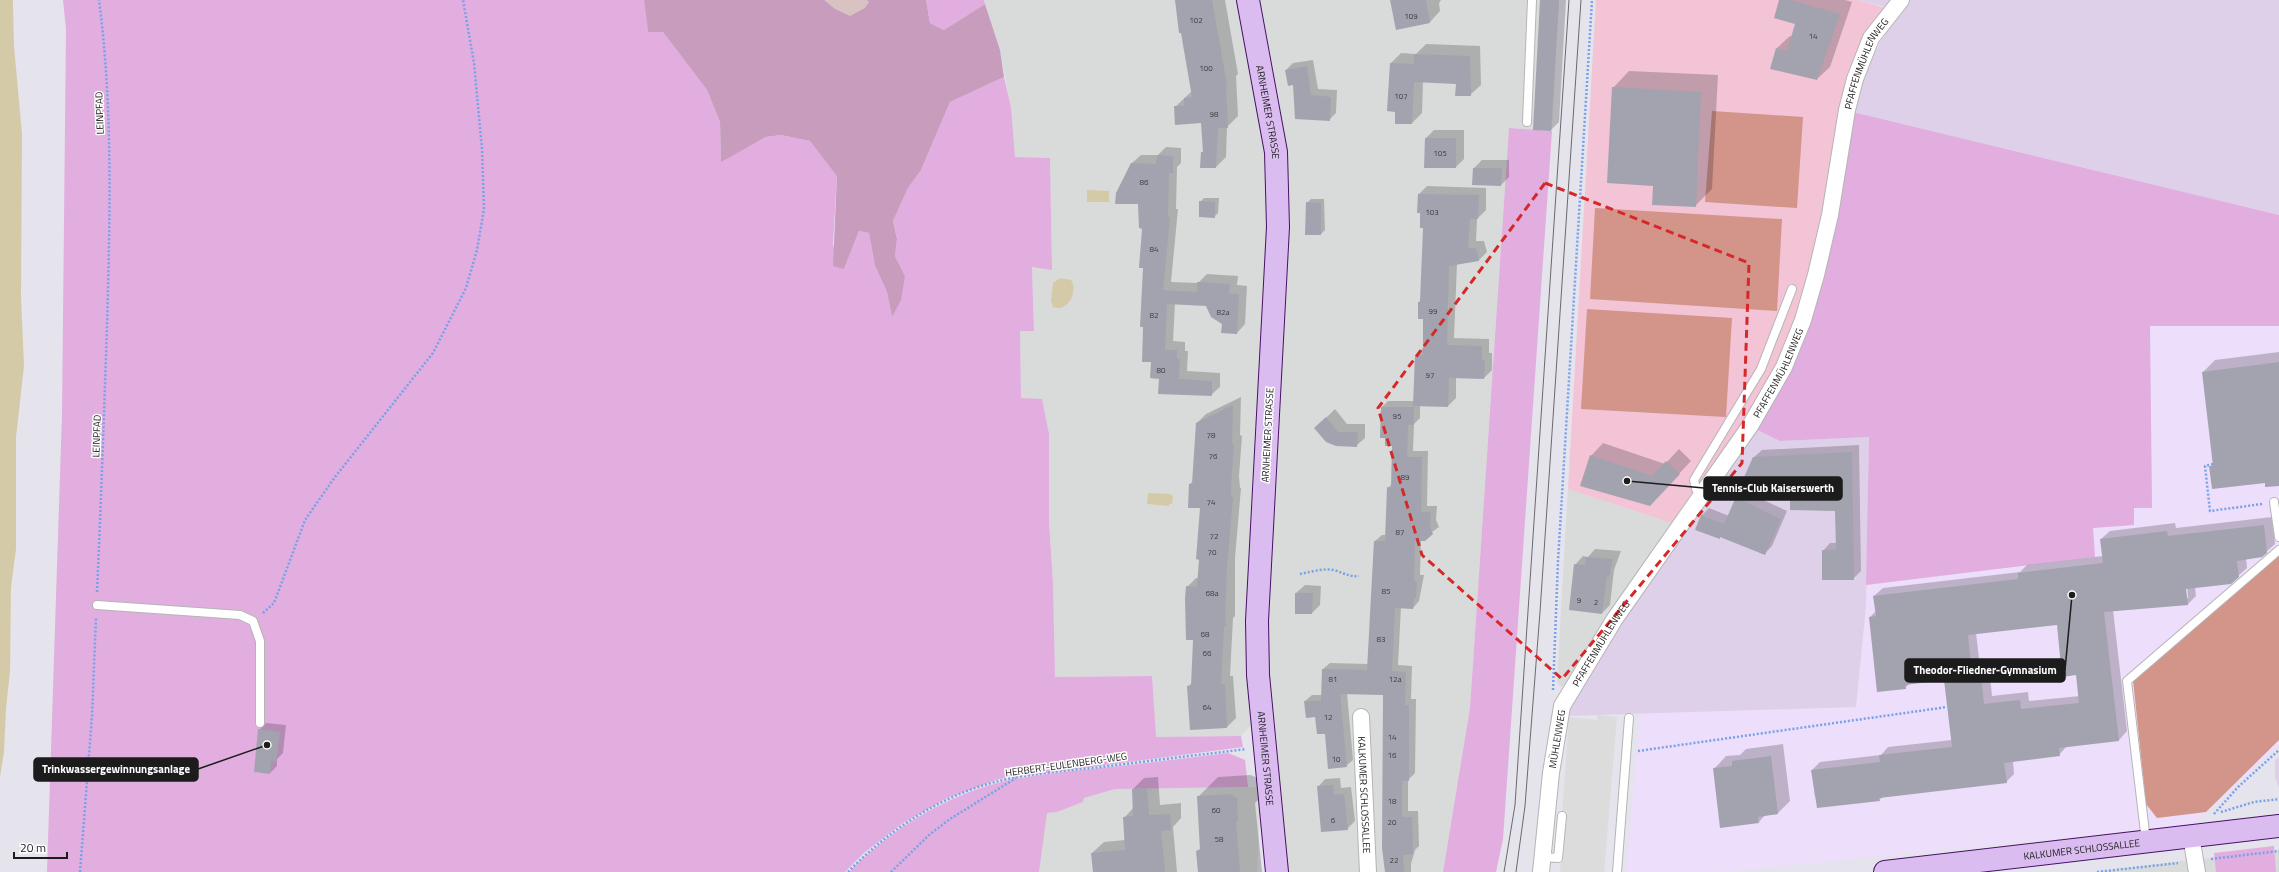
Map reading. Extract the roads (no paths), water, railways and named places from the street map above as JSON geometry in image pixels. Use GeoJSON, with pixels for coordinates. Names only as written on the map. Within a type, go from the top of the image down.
{"type":"FeatureCollection","features":[{"type":"Feature","properties":{"kind":"main road","name":"ARNHEIMER STRASSE"},"geometry":{"type":"LineString","coordinates":[[1248,0],[1272,125],[1278,186],[1278,227],[1257,621],[1258,675],[1277,872]]}},
{"type":"Feature","properties":{"kind":"main road","name":"KALKUMER SCHLOSSALLEE"},"geometry":{"type":"LineString","coordinates":[[1885,872],[2279,826]]}},
{"type":"Feature","properties":{"kind":"street","name":"PFAFFENMÜHLENWEG"},"geometry":{"type":"LineString","coordinates":[[1562,706],[1614,620],[1750,426],[1784,367],[1803,320],[1830,215],[1847,110],[1856,79],[1871,38],[1901,0]]}},
{"type":"Feature","properties":{"kind":"street","name":"MÜHLENWEG"},"geometry":{"type":"LineString","coordinates":[[1541,865],[1550,773],[1562,706]]}},
{"type":"Feature","properties":{"kind":"street","name":"KALKUMER SCHLOSSALLEE"},"geometry":{"type":"LineString","coordinates":[[1361,717],[1368,872]]}},
{"type":"Feature","properties":{"kind":"street"},"geometry":{"type":"LineString","coordinates":[[2191,836],[2196,866]]}},
{"type":"Feature","properties":{"kind":"lane"},"geometry":{"type":"LineString","coordinates":[[1527,122],[1532,0]]}},
{"type":"Feature","properties":{"kind":"lane"},"geometry":{"type":"LineString","coordinates":[[1701,496],[1696,489],[1694,480],[1761,369],[1792,289]]}},
{"type":"Feature","properties":{"kind":"lane"},"geometry":{"type":"LineString","coordinates":[[2274,502],[2279,537]]}},
{"type":"Feature","properties":{"kind":"lane"},"geometry":{"type":"LineString","coordinates":[[2146,842],[2127,681],[2279,550]]}},
{"type":"Feature","properties":{"kind":"lane"},"geometry":{"type":"LineString","coordinates":[[97,605],[240,615],[253,621],[260,641],[260,723]]}},
{"type":"Feature","properties":{"kind":"lane"},"geometry":{"type":"LineString","coordinates":[[1616,872],[1629,718]]}},
{"type":"Feature","properties":{"kind":"lane"},"geometry":{"type":"LineString","coordinates":[[1541,865],[1558,858],[1562,816]]}},
{"type":"Feature","properties":{"kind":"tram line"},"geometry":{"type":"LineString","coordinates":[[1504,872],[1515,805],[1569,0]]}},
{"type":"Feature","properties":{"kind":"tram line"},"geometry":{"type":"LineString","coordinates":[[1516,872],[1525,806],[1540,612],[1581,0]]}},
{"type":"Feature","properties":{"kind":"place","name":"Tennis-Club Kaiserswerth"},"geometry":{"type":"Point","coordinates":[1627,481]}},
{"type":"Feature","properties":{"kind":"place","name":"Theodor-Fliedner-Gymnasium"},"geometry":{"type":"Point","coordinates":[2072,595]}},
{"type":"Feature","properties":{"kind":"place","name":"Trinkwassergewinnungsanlage"},"geometry":{"type":"Point","coordinates":[267,745]}}]}
